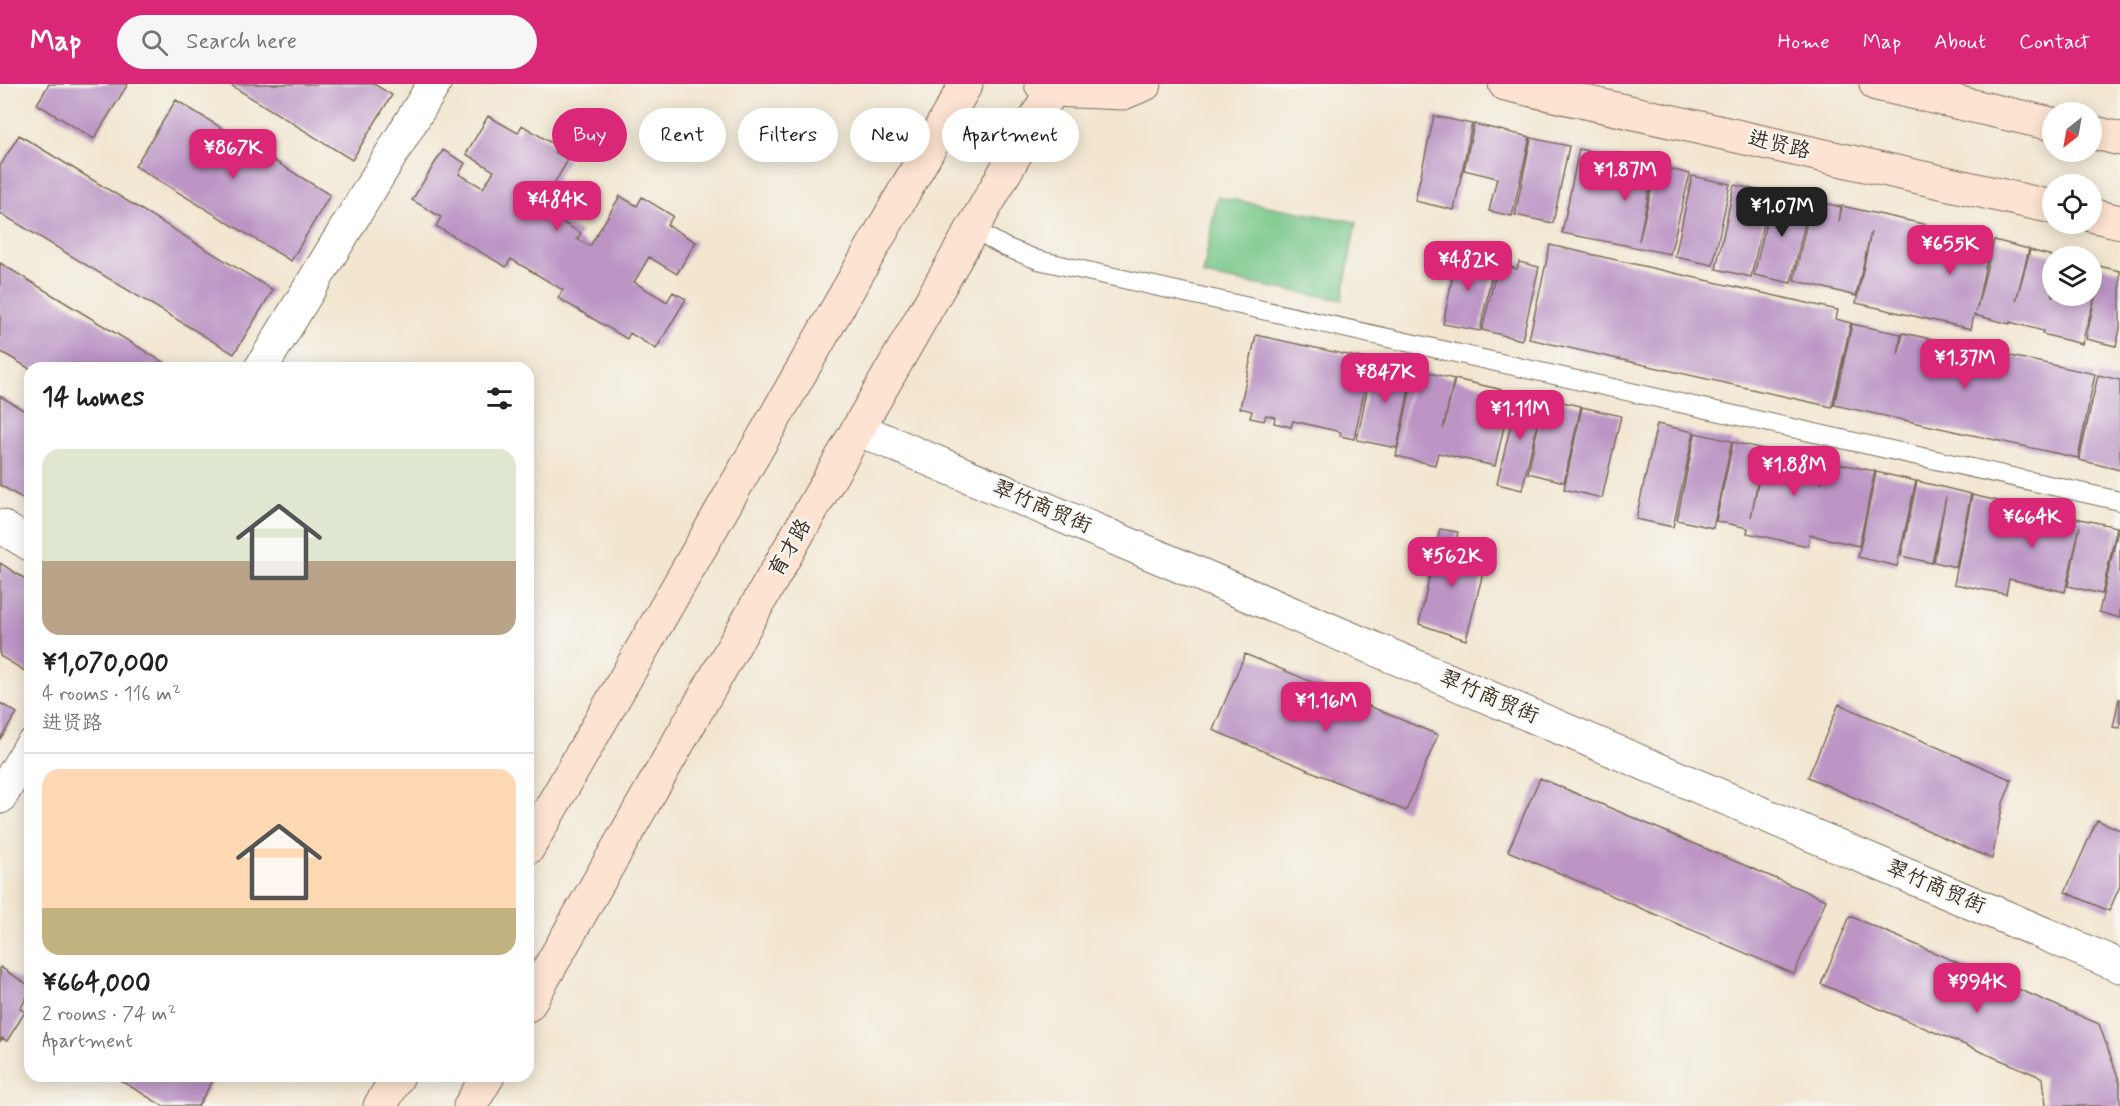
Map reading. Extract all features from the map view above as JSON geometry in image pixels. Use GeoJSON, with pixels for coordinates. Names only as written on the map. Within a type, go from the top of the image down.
{"type":"FeatureCollection","features":[{"type":"Feature","properties":{"kind":"main road"},"geometry":{"type":"LineString","coordinates":[[534,838],[966,84]]}},
{"type":"Feature","properties":{"kind":"main road"},"geometry":{"type":"LineString","coordinates":[[1047,87],[1123,93],[1145,84]]}},
{"type":"Feature","properties":{"kind":"main road","name":"进贤路"},"geometry":{"type":"LineString","coordinates":[[1505,84],[2042,205]]}},
{"type":"Feature","properties":{"kind":"main road"},"geometry":{"type":"LineString","coordinates":[[1876,84],[2042,122]]}},
{"type":"Feature","properties":{"kind":"main road","name":"育才路"},"geometry":{"type":"LineString","coordinates":[[534,995],[973,229],[1047,87]]}},
{"type":"Feature","properties":{"kind":"main road"},"geometry":{"type":"LineString","coordinates":[[2102,135],[2120,139]]}},
{"type":"Feature","properties":{"kind":"main road"},"geometry":{"type":"LineString","coordinates":[[2102,218],[2120,222]]}},
{"type":"Feature","properties":{"kind":"main road"},"geometry":{"type":"LineString","coordinates":[[380,1106],[394,1082]]}},
{"type":"Feature","properties":{"kind":"main road"},"geometry":{"type":"LineString","coordinates":[[470,1106],[484,1082]]}},
{"type":"Feature","properties":{"kind":"street"},"geometry":{"type":"LineString","coordinates":[[265,362],[434,84]]}},
{"type":"Feature","properties":{"kind":"street","name":"翠竹商贸街"},"geometry":{"type":"LineString","coordinates":[[858,429],[2120,966]]}},
{"type":"Feature","properties":{"kind":"street"},"geometry":{"type":"LineString","coordinates":[[0,526],[24,540]]}},
{"type":"Feature","properties":{"kind":"street"},"geometry":{"type":"LineString","coordinates":[[0,797],[24,757]]}},
{"type":"Feature","properties":{"kind":"lane"},"geometry":{"type":"LineString","coordinates":[[973,229],[1005,247],[1038,260],[2120,501]]}},
{"type":"Feature","properties":{"kind":"green space"},"geometry":{"type":"Polygon","coordinates":[[[1217,197],[1356,222],[1342,300],[1203,275],[1217,197]]]}},
{"type":"Feature","properties":{"kind":"building"},"geometry":{"type":"Polygon","coordinates":[[[49,84],[128,84],[94,139],[37,104],[49,84]]]}},
{"type":"Feature","properties":{"kind":"building"},"geometry":{"type":"Polygon","coordinates":[[[229,84],[374,84],[392,95],[352,160],[229,84]]]}},
{"type":"Feature","properties":{"kind":"building"},"geometry":{"type":"Polygon","coordinates":[[[176,100],[330,195],[291,261],[135,166],[176,100]]]}},
{"type":"Feature","properties":{"kind":"building"},"geometry":{"type":"Polygon","coordinates":[[[488,116],[518,133],[522,125],[552,143],[552,162],[567,162],[536,214],[548,222],[551,216],[581,233],[577,239],[590,246],[620,196],[637,206],[642,197],[673,216],[667,225],[696,242],[677,274],[649,257],[634,282],[667,302],[673,292],[686,299],[656,349],[630,333],[627,339],[558,298],[563,290],[511,259],[506,267],[436,226],[441,217],[412,200],[443,150],[465,163],[459,174],[483,188],[494,171],[466,154],[488,116]]]}},
{"type":"Feature","properties":{"kind":"building"},"geometry":{"type":"Polygon","coordinates":[[[1434,116],[1472,124],[1454,210],[1415,201],[1434,116]]]}},
{"type":"Feature","properties":{"kind":"building"},"geometry":{"type":"Polygon","coordinates":[[[1474,124],[1530,137],[1512,216],[1489,211],[1497,178],[1464,170],[1474,124]]]}},
{"type":"Feature","properties":{"kind":"building"},"geometry":{"type":"Polygon","coordinates":[[[19,135],[273,290],[234,354],[0,213],[0,166],[19,135]]]}},
{"type":"Feature","properties":{"kind":"building"},"geometry":{"type":"Polygon","coordinates":[[[1531,138],[1569,146],[1553,223],[1515,215],[1531,138]]]}},
{"type":"Feature","properties":{"kind":"building"},"geometry":{"type":"Polygon","coordinates":[[[1579,149],[1654,165],[1639,241],[1657,166],[1690,174],[1670,254],[1562,233],[1579,149]]]}},
{"type":"Feature","properties":{"kind":"building"},"geometry":{"type":"Polygon","coordinates":[[[1692,176],[1730,184],[1713,265],[1675,257],[1692,176]]]}},
{"type":"Feature","properties":{"kind":"building"},"geometry":{"type":"Polygon","coordinates":[[[1734,185],[1770,193],[1751,277],[1716,269],[1734,185]]]}},
{"type":"Feature","properties":{"kind":"building"},"geometry":{"type":"Polygon","coordinates":[[[1773,192],[1810,201],[1791,283],[1754,275],[1773,192]]]}},
{"type":"Feature","properties":{"kind":"building"},"geometry":{"type":"Polygon","coordinates":[[[1812,200],[1841,207],[1839,222],[1842,206],[1991,239],[1976,312],[1994,240],[2029,249],[2016,301],[2030,250],[2042,253],[2042,306],[2092,306],[2082,344],[2042,334],[2043,331],[2010,322],[2010,324],[1974,315],[1971,329],[1856,303],[1871,232],[1856,296],[1794,280],[1812,200]]]}},
{"type":"Feature","properties":{"kind":"building"},"geometry":{"type":"Polygon","coordinates":[[[1550,245],[1838,310],[1836,319],[1851,323],[1832,407],[1529,339],[1550,245]]]}},
{"type":"Feature","properties":{"kind":"building"},"geometry":{"type":"Polygon","coordinates":[[[1458,250],[1480,255],[1478,262],[1494,265],[1480,331],[1443,324],[1458,250]]]}},
{"type":"Feature","properties":{"kind":"building"},"geometry":{"type":"Polygon","coordinates":[[[1519,262],[1539,267],[1522,340],[1482,330],[1498,264],[1517,269],[1519,262]]]}},
{"type":"Feature","properties":{"kind":"building"},"geometry":{"type":"Polygon","coordinates":[[[0,263],[163,362],[24,362],[24,365],[0,351],[0,263]]]}},
{"type":"Feature","properties":{"kind":"building"},"geometry":{"type":"Polygon","coordinates":[[[2102,267],[2120,271],[2120,329],[2116,346],[2086,339],[2093,306],[2102,306],[2102,267]]]}},
{"type":"Feature","properties":{"kind":"building"},"geometry":{"type":"Polygon","coordinates":[[[1852,324],[1901,334],[1898,355],[1903,333],[2095,374],[2078,458],[1834,405],[1852,324]]]}},
{"type":"Feature","properties":{"kind":"building"},"geometry":{"type":"Polygon","coordinates":[[[1256,335],[1371,360],[1354,439],[1340,436],[1341,432],[1293,421],[1291,427],[1274,423],[1275,417],[1266,415],[1264,421],[1250,418],[1252,411],[1240,408],[1256,335]]]}},
{"type":"Feature","properties":{"kind":"building"},"geometry":{"type":"Polygon","coordinates":[[[1373,361],[1413,369],[1397,448],[1357,440],[1373,361]]]}},
{"type":"Feature","properties":{"kind":"building"},"geometry":{"type":"Polygon","coordinates":[[[1415,369],[1454,379],[1443,429],[1455,379],[1512,392],[1495,466],[1438,453],[1435,465],[1396,456],[1415,369]]]}},
{"type":"Feature","properties":{"kind":"building"},"geometry":{"type":"Polygon","coordinates":[[[2098,375],[2120,380],[2120,470],[2079,460],[2098,375]]]}},
{"type":"Feature","properties":{"kind":"building"},"geometry":{"type":"Polygon","coordinates":[[[1518,393],[1543,398],[1522,490],[1497,484],[1518,393]]]}},
{"type":"Feature","properties":{"kind":"building"},"geometry":{"type":"Polygon","coordinates":[[[0,396],[24,410],[24,499],[0,485],[0,396]]]}},
{"type":"Feature","properties":{"kind":"building"},"geometry":{"type":"Polygon","coordinates":[[[1544,398],[1581,406],[1564,482],[1528,473],[1544,398]]]}},
{"type":"Feature","properties":{"kind":"building"},"geometry":{"type":"Polygon","coordinates":[[[1582,407],[1621,416],[1602,498],[1564,489],[1582,407]]]}},
{"type":"Feature","properties":{"kind":"building"},"geometry":{"type":"Polygon","coordinates":[[[1657,424],[1694,432],[1673,527],[1636,519],[1657,424]]]}},
{"type":"Feature","properties":{"kind":"building"},"geometry":{"type":"Polygon","coordinates":[[[1695,433],[1732,441],[1713,528],[1677,520],[1695,433]]]}},
{"type":"Feature","properties":{"kind":"building"},"geometry":{"type":"Polygon","coordinates":[[[1733,442],[1764,449],[1751,517],[1765,449],[1825,462],[1821,484],[1826,461],[1875,471],[1859,546],[1810,535],[1808,546],[1747,533],[1748,528],[1716,521],[1733,442]]]}},
{"type":"Feature","properties":{"kind":"building"},"geometry":{"type":"Polygon","coordinates":[[[1876,472],[1916,481],[1897,566],[1858,557],[1876,472]]]}},
{"type":"Feature","properties":{"kind":"building"},"geometry":{"type":"Polygon","coordinates":[[[1917,481],[1971,494],[1956,567],[1934,562],[1946,497],[1932,563],[1901,556],[1917,481]]]}},
{"type":"Feature","properties":{"kind":"building"},"geometry":{"type":"Polygon","coordinates":[[[1972,495],[2025,507],[2021,527],[2026,507],[2117,527],[2102,594],[2068,586],[2080,526],[2065,592],[2009,579],[2006,594],[1954,584],[1972,495]]]}},
{"type":"Feature","properties":{"kind":"building"},"geometry":{"type":"Polygon","coordinates":[[[2120,526],[2120,618],[2099,612],[2120,526]]]}},
{"type":"Feature","properties":{"kind":"building"},"geometry":{"type":"Polygon","coordinates":[[[1440,529],[1458,532],[1454,548],[1487,557],[1466,640],[1419,624],[1440,529]]]}},
{"type":"Feature","properties":{"kind":"building"},"geometry":{"type":"Polygon","coordinates":[[[0,563],[24,578],[24,670],[0,656],[0,563]]]}},
{"type":"Feature","properties":{"kind":"building"},"geometry":{"type":"Polygon","coordinates":[[[1245,654],[1438,735],[1406,811],[1213,730],[1245,654]]]}},
{"type":"Feature","properties":{"kind":"building"},"geometry":{"type":"Polygon","coordinates":[[[2120,699],[2120,728],[2113,727],[2120,699]]]}},
{"type":"Feature","properties":{"kind":"building"},"geometry":{"type":"Polygon","coordinates":[[[0,703],[17,713],[0,739],[0,703]]]}},
{"type":"Feature","properties":{"kind":"building"},"geometry":{"type":"Polygon","coordinates":[[[1839,704],[2012,780],[2003,803],[1992,859],[1808,777],[1839,704]]]}},
{"type":"Feature","properties":{"kind":"building"},"geometry":{"type":"Polygon","coordinates":[[[1540,778],[1826,900],[1794,974],[1508,851],[1540,778]]]}},
{"type":"Feature","properties":{"kind":"building"},"geometry":{"type":"Polygon","coordinates":[[[2097,820],[2120,830],[2120,886],[2109,911],[2065,892],[2097,820]]]}},
{"type":"Feature","properties":{"kind":"building"},"geometry":{"type":"Polygon","coordinates":[[[1850,916],[2099,1024],[2120,1083],[2120,1106],[2046,1106],[2043,1078],[1821,984],[1850,916]]]}},
{"type":"Feature","properties":{"kind":"building"},"geometry":{"type":"Polygon","coordinates":[[[0,967],[24,982],[24,1002],[20,1009],[24,1014],[7,1041],[2,1038],[0,1042],[0,967]]]}},
{"type":"Feature","properties":{"kind":"building"},"geometry":{"type":"Polygon","coordinates":[[[123,1082],[212,1082],[198,1106],[163,1106],[123,1082]]]}}]}
